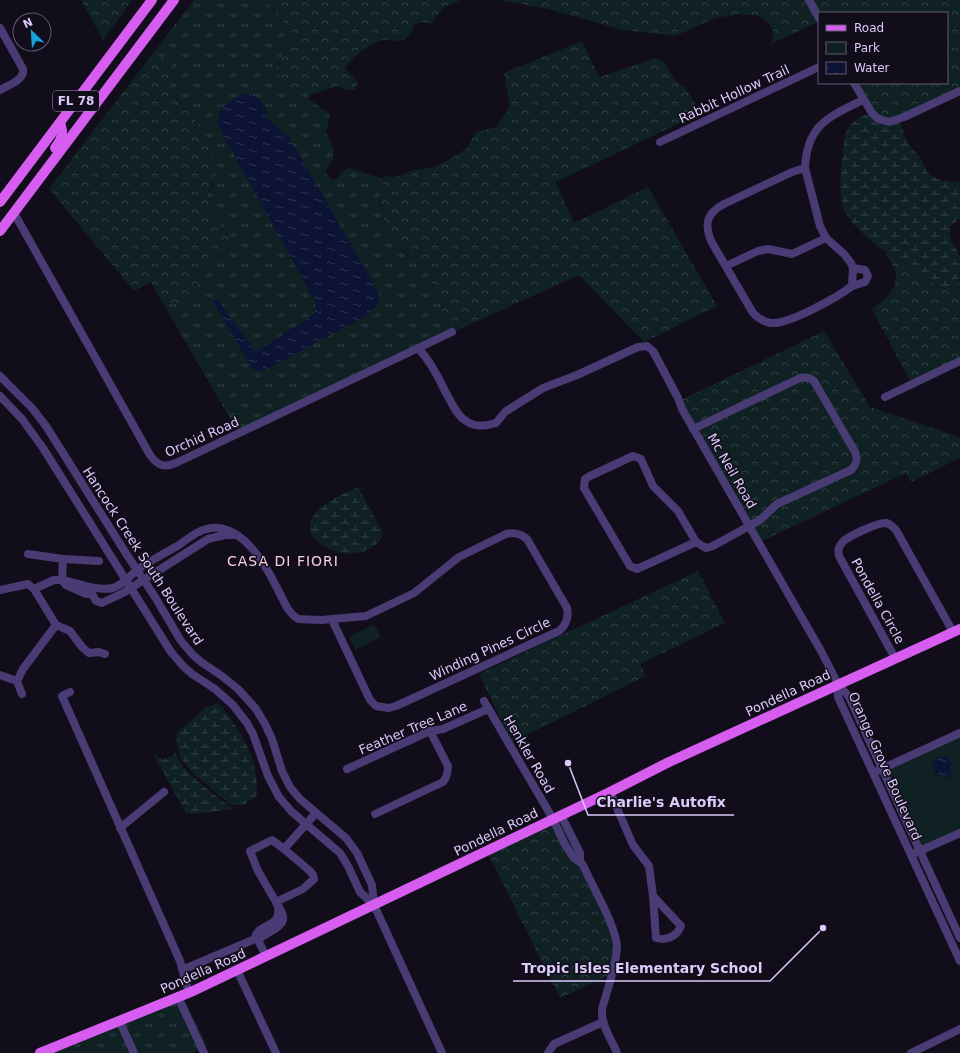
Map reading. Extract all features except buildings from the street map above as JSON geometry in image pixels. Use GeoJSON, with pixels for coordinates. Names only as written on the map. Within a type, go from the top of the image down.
{"type":"FeatureCollection","features":[{"type":"Feature","properties":{"kind":"main road","name":"FL 78"},"geometry":{"type":"LineString","coordinates":[[0,202],[152,0]]}},
{"type":"Feature","properties":{"kind":"main road","name":"FL 78"},"geometry":{"type":"LineString","coordinates":[[0,231],[174,0]]}},
{"type":"Feature","properties":{"kind":"main road"},"geometry":{"type":"LineString","coordinates":[[0,222],[60,141],[62,136],[60,123]]}},
{"type":"Feature","properties":{"kind":"main road","name":"Pondella Road"},"geometry":{"type":"LineString","coordinates":[[40,1053],[189,993],[557,818],[669,762],[957,630]]}},
{"type":"Feature","properties":{"kind":"street"},"geometry":{"type":"LineString","coordinates":[[809,0],[818,16]]}},
{"type":"Feature","properties":{"kind":"street"},"geometry":{"type":"LineString","coordinates":[[0,28],[24,73],[22,77],[0,90]]}},
{"type":"Feature","properties":{"kind":"street","name":"Rabbit Hollow Trail"},"geometry":{"type":"LineString","coordinates":[[660,142],[818,67]]}},
{"type":"Feature","properties":{"kind":"street"},"geometry":{"type":"LineString","coordinates":[[855,84],[863,100],[876,118],[889,122],[904,117],[960,91]]}},
{"type":"Feature","properties":{"kind":"street"},"geometry":{"type":"LineString","coordinates":[[852,286],[853,268],[844,254],[826,238],[818,220],[805,168],[808,146],[816,130],[829,117],[863,100]]}},
{"type":"Feature","properties":{"kind":"street"},"geometry":{"type":"LineString","coordinates":[[805,168],[792,172],[716,208],[709,216],[707,224],[711,241],[753,313],[757,317],[772,323],[780,323],[804,313],[852,286],[865,282],[868,276],[865,270],[853,268]]}},
{"type":"Feature","properties":{"kind":"street","name":"Orchid Road"},"geometry":{"type":"LineString","coordinates":[[14,213],[150,455],[162,466],[176,464],[452,332]]}},
{"type":"Feature","properties":{"kind":"street"},"geometry":{"type":"LineString","coordinates":[[726,266],[758,251],[768,249],[792,254],[826,238]]}},
{"type":"Feature","properties":{"kind":"street","name":"Mc Neil Road"},"geometry":{"type":"LineString","coordinates":[[419,349],[433,367],[460,416],[466,422],[474,425],[490,425],[496,423],[504,412],[550,385],[567,379],[638,347],[646,346],[653,351],[678,398],[682,409],[750,526],[838,684]]}},
{"type":"Feature","properties":{"kind":"street"},"geometry":{"type":"LineString","coordinates":[[885,397],[960,362]]}},
{"type":"Feature","properties":{"kind":"street","name":"Hancock Creek South Boulevard"},"geometry":{"type":"LineString","coordinates":[[0,376],[32,408],[46,426],[184,645],[201,662],[222,676],[238,690],[256,709],[272,739],[282,771],[290,787],[300,799],[346,838],[357,853],[372,885],[374,905]]}},
{"type":"Feature","properties":{"kind":"street"},"geometry":{"type":"LineString","coordinates":[[694,429],[800,378],[806,377],[811,378],[814,381],[855,452],[857,461],[851,470],[777,504],[771,508],[764,517],[750,526],[706,548],[696,542],[678,512],[653,486],[641,459],[633,456],[585,479],[584,488],[630,566],[637,569],[696,542]]}},
{"type":"Feature","properties":{"kind":"street","name":"Hancock Creek South Boulevard"},"geometry":{"type":"LineString","coordinates":[[0,396],[22,419],[42,448],[171,652],[192,674],[215,689],[228,700],[247,722],[257,741],[268,776],[276,792],[292,812],[340,853],[360,892],[374,905]]}},
{"type":"Feature","properties":{"kind":"street","name":"Pondella Circle"},"geometry":{"type":"LineString","coordinates":[[895,658],[839,556],[838,550],[840,544],[868,529],[885,523],[892,525],[957,630]]}},
{"type":"Feature","properties":{"kind":"street","name":"Winding Pines Circle"},"geometry":{"type":"LineString","coordinates":[[128,584],[138,570],[177,546],[191,535],[203,530],[215,528],[225,529],[242,538],[254,552],[265,567],[293,617],[298,620],[303,620],[366,616],[409,596],[464,553],[506,534],[512,533],[523,536],[530,543],[567,608],[568,613],[564,627],[559,631],[417,697],[389,708],[376,706],[370,700],[333,619]]}},
{"type":"Feature","properties":{"kind":"street"},"geometry":{"type":"LineString","coordinates":[[34,589],[54,580],[68,581],[96,588],[114,588],[144,580],[208,539],[225,535],[242,538]]}},
{"type":"Feature","properties":{"kind":"street"},"geometry":{"type":"LineString","coordinates":[[28,554],[99,562]]}},
{"type":"Feature","properties":{"kind":"street"},"geometry":{"type":"LineString","coordinates":[[63,559],[63,581],[66,585],[86,594],[92,594],[96,601],[102,603],[123,593],[128,584]]}},
{"type":"Feature","properties":{"kind":"street"},"geometry":{"type":"LineString","coordinates":[[0,590],[28,584],[34,589],[56,624],[70,631],[82,647],[89,653],[99,652],[105,654]]}},
{"type":"Feature","properties":{"kind":"street"},"geometry":{"type":"LineString","coordinates":[[22,694],[17,681],[23,669],[56,624]]}},
{"type":"Feature","properties":{"kind":"street"},"geometry":{"type":"LineString","coordinates":[[171,652],[184,645]]}},
{"type":"Feature","properties":{"kind":"street"},"geometry":{"type":"LineString","coordinates":[[0,675],[17,681]]}},
{"type":"Feature","properties":{"kind":"street","name":"Orange Grove Boulevard"},"geometry":{"type":"LineString","coordinates":[[838,684],[849,697],[920,851],[957,925],[960,938]]}},
{"type":"Feature","properties":{"kind":"street","name":"Orange Grove Boulevard"},"geometry":{"type":"LineString","coordinates":[[838,684],[838,697],[960,961]]}},
{"type":"Feature","properties":{"kind":"street"},"geometry":{"type":"LineString","coordinates":[[70,692],[62,696],[180,961],[189,993]]}},
{"type":"Feature","properties":{"kind":"street","name":"Henkler Road"},"geometry":{"type":"LineString","coordinates":[[484,701],[580,853],[580,862],[613,929],[616,942],[616,956],[602,1009],[603,1022]]}},
{"type":"Feature","properties":{"kind":"street","name":"Feather Tree Lane"},"geometry":{"type":"LineString","coordinates":[[347,769],[430,732],[443,729],[488,709]]}},
{"type":"Feature","properties":{"kind":"street"},"geometry":{"type":"LineString","coordinates":[[375,814],[443,782],[446,778],[448,766],[446,760],[430,732]]}},
{"type":"Feature","properties":{"kind":"street"},"geometry":{"type":"LineString","coordinates":[[873,773],[960,733]]}},
{"type":"Feature","properties":{"kind":"street"},"geometry":{"type":"LineString","coordinates":[[858,739],[866,735]]}},
{"type":"Feature","properties":{"kind":"street"},"geometry":{"type":"LineString","coordinates":[[120,828],[164,792]]}},
{"type":"Feature","properties":{"kind":"street"},"geometry":{"type":"LineString","coordinates":[[610,792],[632,845],[649,866],[656,938],[662,940],[679,932],[681,926],[653,896]]}},
{"type":"Feature","properties":{"kind":"street"},"geometry":{"type":"LineString","coordinates":[[284,849],[316,812]]}},
{"type":"Feature","properties":{"kind":"street"},"geometry":{"type":"LineString","coordinates":[[911,855],[960,833]]}},
{"type":"Feature","properties":{"kind":"street"},"geometry":{"type":"LineString","coordinates":[[182,969],[256,939],[279,927],[282,923],[284,919],[283,915],[277,905],[258,871],[250,851],[272,840],[310,871],[314,879],[303,889],[277,905]]}},
{"type":"Feature","properties":{"kind":"street"},"geometry":{"type":"LineString","coordinates":[[374,905],[442,1053]]}},
{"type":"Feature","properties":{"kind":"street"},"geometry":{"type":"LineString","coordinates":[[946,930],[957,925]]}},
{"type":"Feature","properties":{"kind":"street"},"geometry":{"type":"LineString","coordinates":[[256,939],[266,956]]}},
{"type":"Feature","properties":{"kind":"street"},"geometry":{"type":"LineString","coordinates":[[237,970],[276,1053]]}},
{"type":"Feature","properties":{"kind":"street"},"geometry":{"type":"LineString","coordinates":[[178,997],[204,1053]]}},
{"type":"Feature","properties":{"kind":"street"},"geometry":{"type":"LineString","coordinates":[[119,1020],[134,1053]]}},
{"type":"Feature","properties":{"kind":"street"},"geometry":{"type":"LineString","coordinates":[[548,1053],[554,1044],[603,1022],[617,1053]]}},
{"type":"Feature","properties":{"kind":"street"},"geometry":{"type":"LineString","coordinates":[[911,1053],[922,1051],[960,1029]]}},
{"type":"Feature","properties":{"kind":"green space"},"geometry":{"type":"Polygon","coordinates":[[[81,0],[132,0],[103,40],[81,0]]]}},
{"type":"Feature","properties":{"kind":"green space"},"geometry":{"type":"Polygon","coordinates":[[[194,0],[265,0],[285,24],[291,40],[276,68],[278,74],[285,82],[310,95],[308,97],[310,100],[330,116],[326,133],[334,150],[333,159],[326,171],[327,175],[331,179],[337,179],[342,172],[349,168],[384,179],[380,199],[383,220],[387,229],[399,246],[427,275],[433,285],[439,299],[449,334],[240,435],[163,303],[171,304],[196,297],[198,288],[196,283],[197,274],[201,267],[217,259],[229,249],[228,235],[213,216],[208,201],[208,194],[214,184],[197,122],[173,94],[170,87],[170,81],[175,70],[173,66],[153,53],[194,0]],[[257,97],[234,99],[227,104],[316,303],[314,314],[261,349],[254,351],[218,300],[252,368],[364,317],[379,296],[376,288],[289,137],[269,121],[265,107],[257,97]]]}},
{"type":"Feature","properties":{"kind":"green space"},"geometry":{"type":"Polygon","coordinates":[[[265,0],[461,0],[443,9],[431,24],[423,22],[414,25],[412,32],[405,39],[399,41],[383,40],[372,44],[357,55],[345,68],[358,83],[356,89],[349,90],[338,86],[310,95],[299,91],[285,82],[278,74],[276,69],[291,40],[285,24],[265,0]]]}},
{"type":"Feature","properties":{"kind":"green space"},"geometry":{"type":"Polygon","coordinates":[[[500,0],[806,0],[818,22],[771,44],[774,34],[769,23],[759,16],[738,14],[716,18],[675,36],[623,30],[548,9],[500,0]]]}},
{"type":"Feature","properties":{"kind":"green space"},"geometry":{"type":"Polygon","coordinates":[[[812,0],[960,0],[960,87],[889,119],[878,115],[858,84],[948,84],[948,12],[819,12],[812,0]]]}},
{"type":"Feature","properties":{"kind":"green space"},"geometry":{"type":"Polygon","coordinates":[[[582,41],[599,77],[655,58],[663,61],[676,81],[685,88],[701,113],[556,182],[574,223],[648,187],[717,306],[644,342],[579,275],[449,334],[439,299],[430,279],[399,246],[387,228],[381,208],[382,187],[385,176],[395,177],[411,171],[433,167],[449,160],[467,148],[476,132],[497,127],[510,106],[504,73],[582,41]]]}},
{"type":"Feature","properties":{"kind":"green space"},"geometry":{"type":"Polygon","coordinates":[[[153,53],[174,67],[175,73],[170,85],[172,92],[199,125],[204,136],[217,171],[208,196],[209,207],[231,242],[228,249],[223,254],[199,271],[197,280],[199,294],[187,302],[163,303],[151,282],[134,291],[49,189],[153,53]]]}},
{"type":"Feature","properties":{"kind":"green space"},"geometry":{"type":"Polygon","coordinates":[[[868,113],[900,123],[908,144],[919,156],[927,172],[932,176],[944,181],[960,182],[960,218],[950,227],[951,241],[960,257],[959,279],[956,285],[941,287],[884,251],[869,239],[847,215],[842,203],[840,187],[845,135],[851,124],[868,113]]]}},
{"type":"Feature","properties":{"kind":"green space"},"geometry":{"type":"Polygon","coordinates":[[[885,252],[941,287],[956,284],[960,279],[960,360],[911,383],[872,309],[886,298],[895,283],[895,271],[885,252]]]}},
{"type":"Feature","properties":{"kind":"green space"},"geometry":{"type":"Polygon","coordinates":[[[824,331],[870,407],[960,437],[960,458],[911,482],[906,473],[762,541],[681,400],[824,331]]]}},
{"type":"Feature","properties":{"kind":"green space"},"geometry":{"type":"Polygon","coordinates":[[[358,487],[383,532],[379,542],[363,552],[346,554],[322,545],[310,533],[310,524],[313,517],[325,504],[358,487]]]}},
{"type":"Feature","properties":{"kind":"green space"},"geometry":{"type":"Polygon","coordinates":[[[698,571],[725,623],[640,664],[646,676],[512,742],[479,674],[698,571]]]}},
{"type":"Feature","properties":{"kind":"green space"},"geometry":{"type":"Polygon","coordinates":[[[374,624],[381,637],[355,650],[349,637],[374,624]]]}},
{"type":"Feature","properties":{"kind":"green space"},"geometry":{"type":"Polygon","coordinates":[[[219,703],[247,746],[255,769],[257,795],[244,805],[231,805],[191,771],[179,756],[176,736],[178,731],[206,707],[219,703]]]}},
{"type":"Feature","properties":{"kind":"green space"},"geometry":{"type":"Polygon","coordinates":[[[960,733],[960,835],[923,852],[885,769],[960,733]]]}},
{"type":"Feature","properties":{"kind":"green space"},"geometry":{"type":"Polygon","coordinates":[[[176,753],[183,767],[199,782],[230,807],[236,808],[187,814],[153,754],[163,759],[176,753]]]}},
{"type":"Feature","properties":{"kind":"green space"},"geometry":{"type":"Polygon","coordinates":[[[566,817],[614,927],[612,974],[560,998],[488,854],[566,817]]]}},
{"type":"Feature","properties":{"kind":"green space"},"geometry":{"type":"Polygon","coordinates":[[[184,998],[207,1046],[193,1053],[49,1053],[184,998]]]}},
{"type":"Feature","properties":{"kind":"water"},"geometry":{"type":"Polygon","coordinates":[[[250,93],[261,101],[269,121],[289,137],[376,288],[379,296],[378,304],[364,317],[264,371],[257,371],[252,368],[213,302],[215,299],[218,300],[255,351],[261,349],[314,314],[316,303],[218,126],[219,114],[222,108],[232,100],[250,93]]]}},
{"type":"Feature","properties":{"kind":"water"},"geometry":{"type":"Polygon","coordinates":[[[947,755],[953,768],[950,769],[952,775],[943,779],[940,773],[936,775],[931,762],[947,755]]]}},
{"type":"Feature","properties":{"kind":"place","name":"Charlie's Autofix"},"geometry":{"type":"Point","coordinates":[568,763]}},
{"type":"Feature","properties":{"kind":"place","name":"Tropic Isles Elementary School"},"geometry":{"type":"Point","coordinates":[823,928]}},
{"type":"Feature","properties":{"kind":"district","name":"CASA DI FIORI"},"geometry":{"type":"Point","coordinates":[283,561]}}]}
